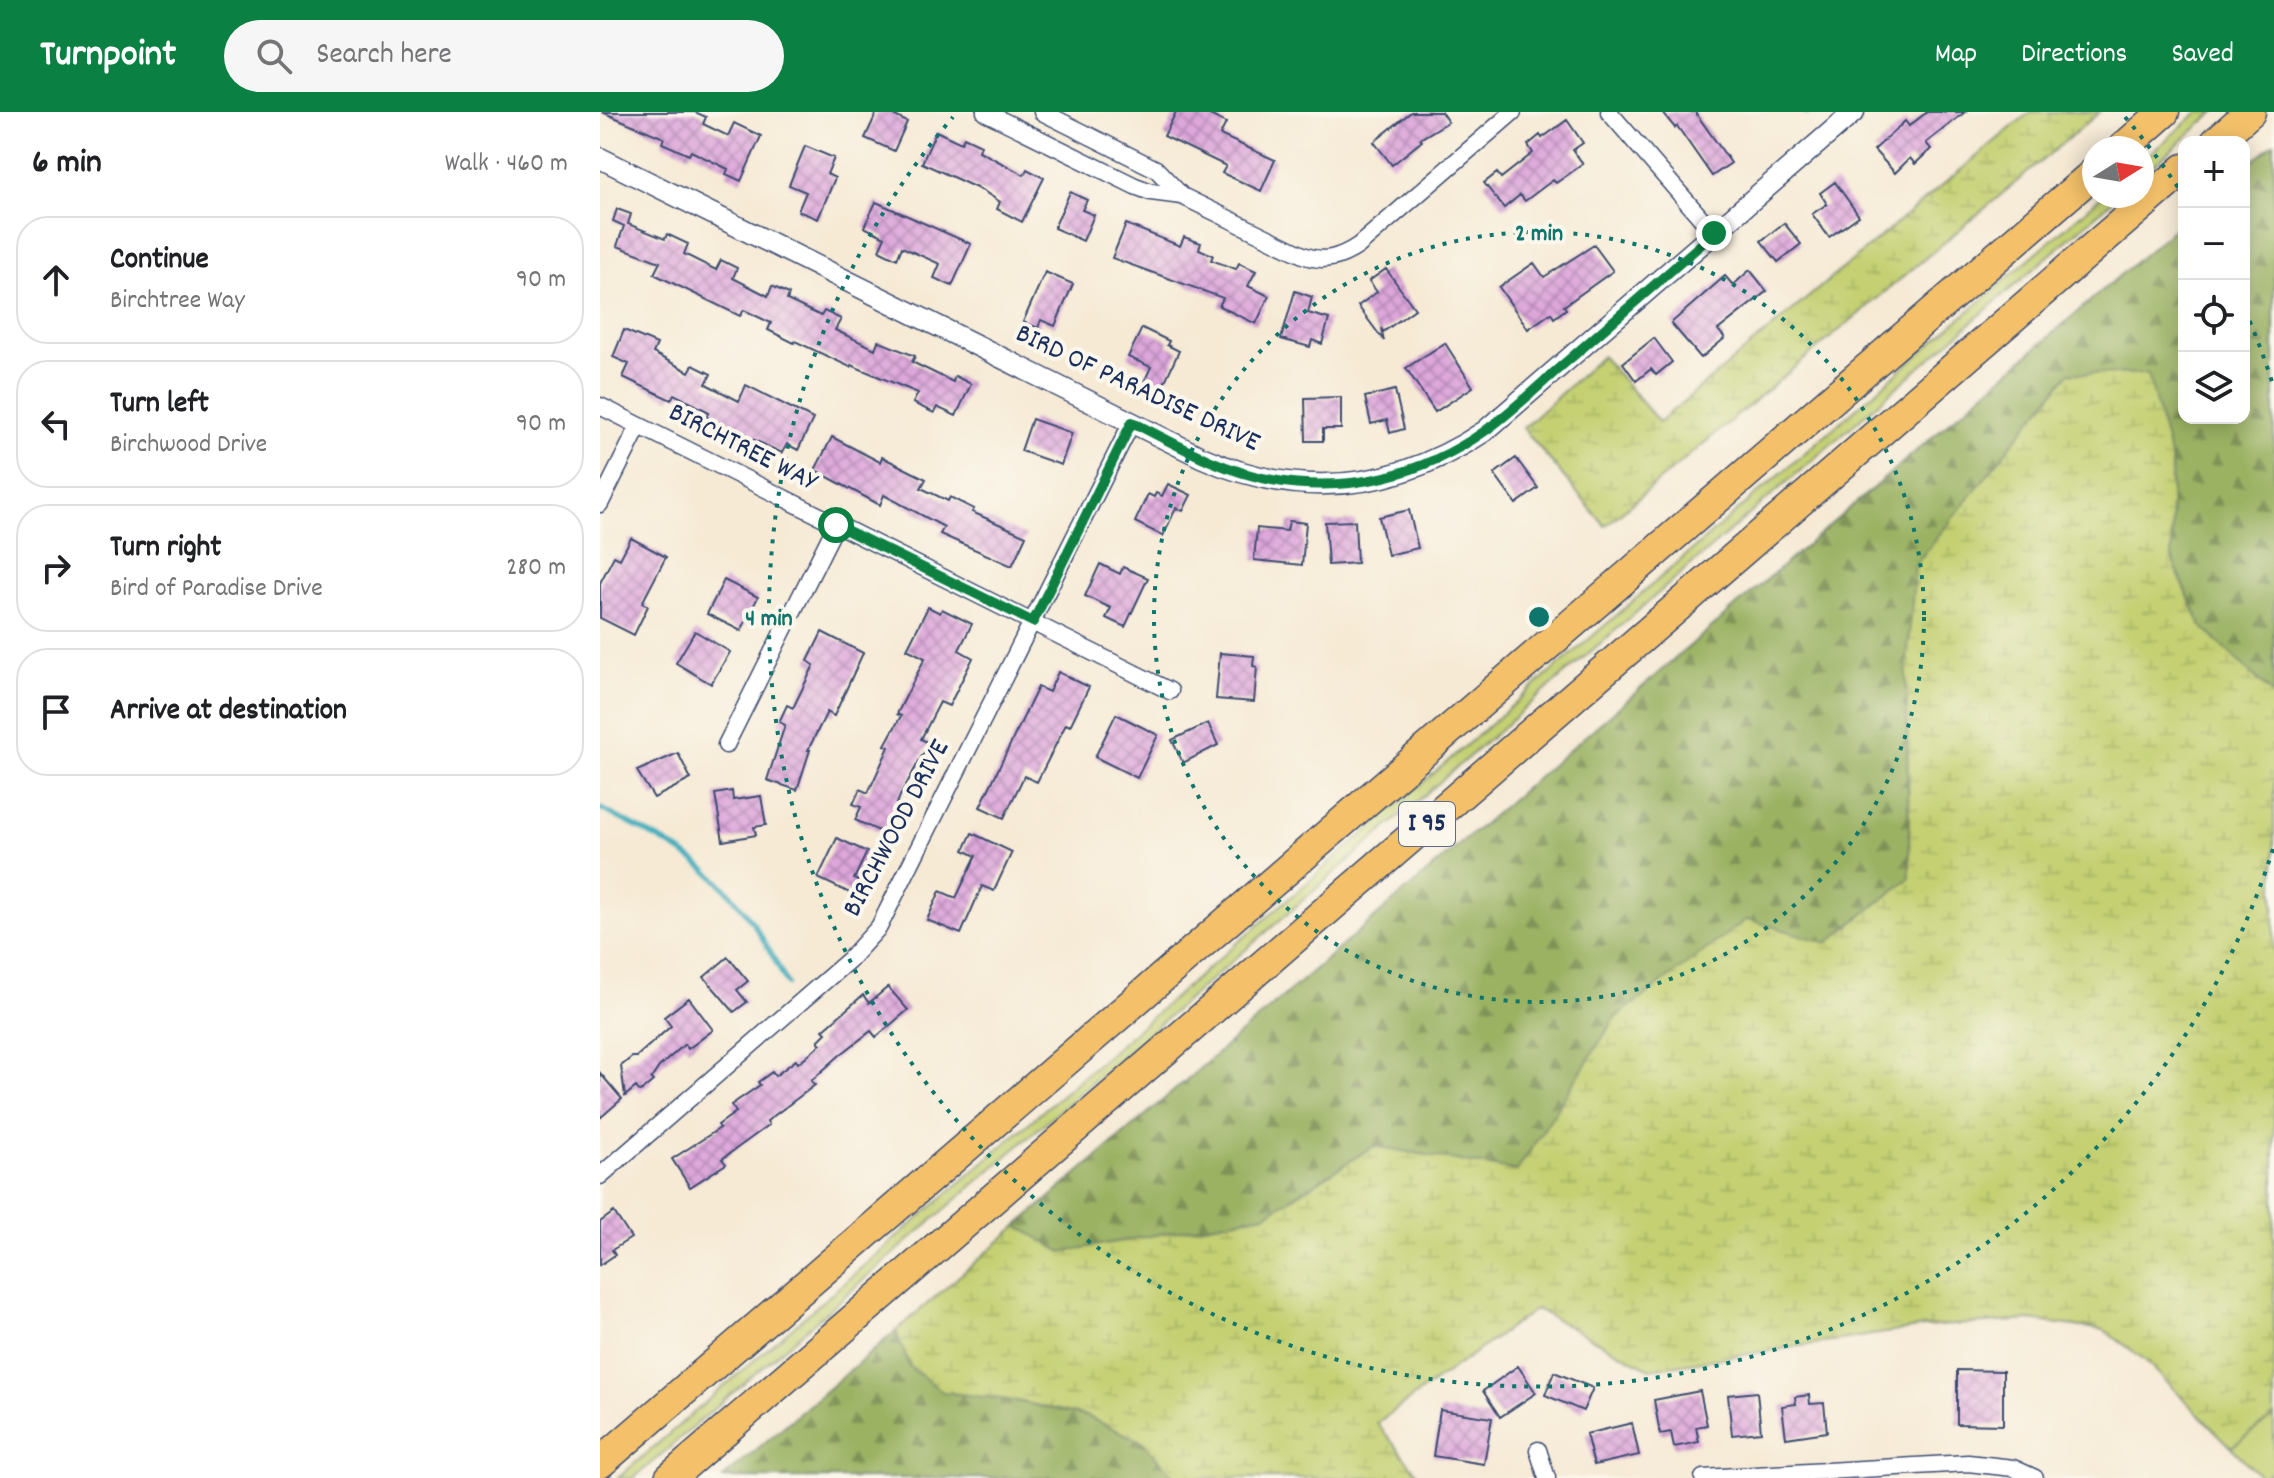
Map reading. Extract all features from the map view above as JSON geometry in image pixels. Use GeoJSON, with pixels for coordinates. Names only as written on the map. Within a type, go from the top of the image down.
{"type":"FeatureCollection","features":[{"type":"Feature","properties":{"kind":"highway"},"geometry":{"type":"LineString","coordinates":[[2137,136],[2164,112]]}},
{"type":"Feature","properties":{"kind":"highway"},"geometry":{"type":"LineString","coordinates":[[2223,136],[2250,112]]}},
{"type":"Feature","properties":{"kind":"highway","name":"I 95"},"geometry":{"type":"LineString","coordinates":[[670,1478],[2178,174]]}},
{"type":"Feature","properties":{"kind":"highway","name":"I 95"},"geometry":{"type":"LineString","coordinates":[[600,1463],[2082,183]]}},
{"type":"Feature","properties":{"kind":"street"},"geometry":{"type":"LineString","coordinates":[[985,112],[1135,186],[1151,192],[1182,196],[1309,258],[1334,259],[1365,240],[1513,112]]}},
{"type":"Feature","properties":{"kind":"street"},"geometry":{"type":"LineString","coordinates":[[1042,112],[1156,169],[1182,196]]}},
{"type":"Feature","properties":{"kind":"street"},"geometry":{"type":"LineString","coordinates":[[1609,112],[1714,233]]}},
{"type":"Feature","properties":{"kind":"street","name":"BIRD OF PARADISE DRIVE"},"geometry":{"type":"LineString","coordinates":[[600,158],[1216,463],[1269,479],[1305,484],[1345,483],[1410,470],[1453,451],[1491,426],[1854,112]]}},
{"type":"Feature","properties":{"kind":"street","name":"BIRCHTREE WAY"},"geometry":{"type":"LineString","coordinates":[[600,406],[1170,691]]}},
{"type":"Feature","properties":{"kind":"street","name":"BIRCHWOOD DRIVE"},"geometry":{"type":"LineString","coordinates":[[600,1176],[849,960],[873,935],[889,909],[1132,422]]}},
{"type":"Feature","properties":{"kind":"street"},"geometry":{"type":"LineString","coordinates":[[600,504],[639,426]]}},
{"type":"Feature","properties":{"kind":"street"},"geometry":{"type":"LineString","coordinates":[[726,745],[836,525]]}},
{"type":"Feature","properties":{"kind":"street"},"geometry":{"type":"LineString","coordinates":[[1538,1450],[1547,1478]]}},
{"type":"Feature","properties":{"kind":"street"},"geometry":{"type":"LineString","coordinates":[[1703,1478],[1846,1474],[1989,1464],[2013,1468],[2035,1478]]}},
{"type":"Feature","properties":{"kind":"green space"},"geometry":{"type":"Polygon","coordinates":[[[2030,112],[2100,112],[1605,526],[1523,428],[1602,356],[1659,422],[2030,112]]]}},
{"type":"Feature","properties":{"kind":"green space"},"geometry":{"type":"Polygon","coordinates":[[[2198,112],[2215,112],[2187,136],[2178,136],[2178,144],[2154,165],[2154,150],[2198,112]]]}},
{"type":"Feature","properties":{"kind":"green space"},"geometry":{"type":"Polygon","coordinates":[[[2274,143],[2274,695],[2201,626],[2172,558],[2171,460],[1906,675],[1910,878],[1827,943],[1616,1017],[1517,1171],[1374,1146],[1265,1215],[1062,1252],[1017,1226],[2178,225],[2178,424],[2250,424],[2250,164],[2274,143]]]}},
{"type":"Feature","properties":{"kind":"green space"},"geometry":{"type":"Polygon","coordinates":[[[2088,208],[2104,208],[634,1478],[618,1478],[2088,208]]]}},
{"type":"Feature","properties":{"kind":"green space"},"geometry":{"type":"Polygon","coordinates":[[[2069,373],[2148,374],[2171,460],[2172,559],[2201,626],[2274,695],[2274,1416],[2231,1447],[2145,1360],[2104,1330],[2030,1320],[1924,1327],[1650,1369],[1536,1309],[1377,1423],[1421,1478],[1176,1478],[1143,1442],[1086,1416],[1017,1401],[943,1392],[910,1367],[896,1331],[1017,1226],[1062,1252],[1265,1215],[1374,1146],[1517,1171],[1616,1017],[1747,919],[1827,943],[1910,878],[1906,675],[1915,565],[2069,373]]]}},
{"type":"Feature","properties":{"kind":"green space"},"geometry":{"type":"Polygon","coordinates":[[[896,1331],[910,1367],[1017,1401],[1086,1416],[1143,1442],[1176,1478],[723,1478],[896,1331]]]}},
{"type":"Feature","properties":{"kind":"green space"},"geometry":{"type":"Polygon","coordinates":[[[2274,1416],[2274,1469],[2262,1478],[2231,1447],[2274,1416]]]}},
{"type":"Feature","properties":{"kind":"building"},"geometry":{"type":"Polygon","coordinates":[[[602,112],[695,112],[706,117],[703,124],[728,136],[734,123],[761,136],[741,181],[726,174],[728,169],[691,151],[689,155],[662,143],[664,138],[602,112]]]}},
{"type":"Feature","properties":{"kind":"building"},"geometry":{"type":"Polygon","coordinates":[[[877,112],[897,112],[895,116],[907,122],[894,151],[865,138],[877,112]]]}},
{"type":"Feature","properties":{"kind":"building"},"geometry":{"type":"Polygon","coordinates":[[[1176,112],[1204,112],[1226,123],[1220,135],[1275,160],[1261,191],[1222,173],[1226,166],[1164,136],[1176,112]]]}},
{"type":"Feature","properties":{"kind":"building"},"geometry":{"type":"Polygon","coordinates":[[[1411,112],[1441,112],[1448,122],[1420,139],[1422,141],[1392,165],[1374,142],[1411,112]]]}},
{"type":"Feature","properties":{"kind":"building"},"geometry":{"type":"Polygon","coordinates":[[[1662,112],[1695,112],[1731,163],[1712,176],[1677,126],[1675,128],[1662,112]]]}},
{"type":"Feature","properties":{"kind":"building"},"geometry":{"type":"Polygon","coordinates":[[[1927,112],[1965,112],[1926,143],[1931,149],[1915,164],[1910,158],[1895,173],[1874,150],[1905,121],[1909,126],[1927,112]]]}},
{"type":"Feature","properties":{"kind":"building"},"geometry":{"type":"Polygon","coordinates":[[[1567,120],[1583,143],[1573,150],[1583,164],[1556,183],[1553,180],[1525,201],[1520,195],[1504,208],[1484,183],[1497,173],[1501,178],[1533,153],[1528,145],[1567,120]]]}},
{"type":"Feature","properties":{"kind":"building"},"geometry":{"type":"Polygon","coordinates":[[[936,131],[961,143],[964,137],[981,145],[979,151],[1024,175],[1027,169],[1044,178],[1022,222],[997,209],[1000,202],[983,191],[922,163],[936,131]]]}},
{"type":"Feature","properties":{"kind":"building"},"geometry":{"type":"Polygon","coordinates":[[[805,146],[834,158],[827,174],[835,178],[818,219],[798,211],[806,192],[789,185],[805,146]]]}},
{"type":"Feature","properties":{"kind":"building"},"geometry":{"type":"Polygon","coordinates":[[[1835,182],[1859,216],[1829,237],[1812,214],[1827,204],[1820,193],[1835,182]]]}},
{"type":"Feature","properties":{"kind":"building"},"geometry":{"type":"Polygon","coordinates":[[[1070,192],[1087,200],[1082,210],[1094,215],[1083,241],[1054,228],[1070,192]]]}},
{"type":"Feature","properties":{"kind":"building"},"geometry":{"type":"Polygon","coordinates":[[[876,202],[971,244],[952,286],[934,278],[940,264],[902,247],[897,259],[879,250],[885,237],[864,227],[876,202]]]}},
{"type":"Feature","properties":{"kind":"building"},"geometry":{"type":"Polygon","coordinates":[[[617,209],[631,214],[628,224],[665,239],[667,234],[688,244],[684,254],[716,270],[721,260],[737,268],[733,278],[768,296],[772,286],[789,294],[787,300],[821,316],[824,311],[841,319],[835,330],[875,349],[878,341],[915,356],[912,362],[953,382],[955,376],[971,384],[956,416],[937,407],[934,413],[913,403],[918,393],[794,343],[768,330],[771,323],[744,310],[740,316],[654,274],[660,262],[617,246],[624,226],[613,221],[617,209]]]}},
{"type":"Feature","properties":{"kind":"building"},"geometry":{"type":"Polygon","coordinates":[[[1784,223],[1801,244],[1778,262],[1761,241],[1784,223]]]}},
{"type":"Feature","properties":{"kind":"building"},"geometry":{"type":"Polygon","coordinates":[[[1126,224],[1180,246],[1184,237],[1201,243],[1199,249],[1213,255],[1211,260],[1236,269],[1239,263],[1256,271],[1248,286],[1269,296],[1256,324],[1219,306],[1223,298],[1112,258],[1126,224]]]}},
{"type":"Feature","properties":{"kind":"building"},"geometry":{"type":"Polygon","coordinates":[[[1594,245],[1613,271],[1564,306],[1566,309],[1554,318],[1551,313],[1528,329],[1499,287],[1534,263],[1544,277],[1594,245]]]}},
{"type":"Feature","properties":{"kind":"building"},"geometry":{"type":"Polygon","coordinates":[[[1386,269],[1415,309],[1383,332],[1381,328],[1384,341],[1358,306],[1377,292],[1369,281],[1386,269]]]}},
{"type":"Feature","properties":{"kind":"building"},"geometry":{"type":"Polygon","coordinates":[[[1750,270],[1767,291],[1718,330],[1725,338],[1701,358],[1671,323],[1725,276],[1733,285],[1750,270]]]}},
{"type":"Feature","properties":{"kind":"building"},"geometry":{"type":"Polygon","coordinates":[[[1045,272],[1073,284],[1055,326],[1041,320],[1038,328],[1023,322],[1045,272]]]}},
{"type":"Feature","properties":{"kind":"building"},"geometry":{"type":"Polygon","coordinates":[[[1295,291],[1312,297],[1308,313],[1329,319],[1322,344],[1312,340],[1310,347],[1281,339],[1295,291]]]}},
{"type":"Feature","properties":{"kind":"building"},"geometry":{"type":"Polygon","coordinates":[[[1142,328],[1169,341],[1167,345],[1179,351],[1161,390],[1144,382],[1151,367],[1128,357],[1142,328]]]}},
{"type":"Feature","properties":{"kind":"building"},"geometry":{"type":"Polygon","coordinates":[[[624,330],[657,344],[653,353],[689,372],[693,365],[711,374],[706,384],[739,401],[746,385],[813,419],[798,450],[787,444],[782,453],[706,417],[709,412],[674,394],[671,400],[623,377],[629,364],[613,357],[624,330]]]}},
{"type":"Feature","properties":{"kind":"building"},"geometry":{"type":"Polygon","coordinates":[[[1654,338],[1672,362],[1656,375],[1651,369],[1636,381],[1623,363],[1654,338]]]}},
{"type":"Feature","properties":{"kind":"building"},"geometry":{"type":"Polygon","coordinates":[[[1445,343],[1473,387],[1435,412],[1406,368],[1445,343]]]}},
{"type":"Feature","properties":{"kind":"building"},"geometry":{"type":"Polygon","coordinates":[[[1395,390],[1404,429],[1390,433],[1387,420],[1371,424],[1365,397],[1395,390]]]}},
{"type":"Feature","properties":{"kind":"building"},"geometry":{"type":"Polygon","coordinates":[[[1341,397],[1341,429],[1323,429],[1323,441],[1306,441],[1305,398],[1341,397]]]}},
{"type":"Feature","properties":{"kind":"building"},"geometry":{"type":"Polygon","coordinates":[[[1032,419],[1072,433],[1061,465],[1021,451],[1032,419]]]}},
{"type":"Feature","properties":{"kind":"building"},"geometry":{"type":"Polygon","coordinates":[[[832,437],[880,462],[882,457],[926,479],[921,488],[948,501],[950,497],[974,509],[972,512],[1026,536],[1012,566],[940,534],[944,527],[884,495],[880,505],[815,470],[832,437]]]}},
{"type":"Feature","properties":{"kind":"building"},"geometry":{"type":"Polygon","coordinates":[[[1516,458],[1538,488],[1516,504],[1494,474],[1516,458]]]}},
{"type":"Feature","properties":{"kind":"building"},"geometry":{"type":"Polygon","coordinates":[[[1168,484],[1191,495],[1183,511],[1176,508],[1163,536],[1135,522],[1148,494],[1162,496],[1168,484]]]}},
{"type":"Feature","properties":{"kind":"building"},"geometry":{"type":"Polygon","coordinates":[[[1409,510],[1418,548],[1388,555],[1379,517],[1409,510]]]}},
{"type":"Feature","properties":{"kind":"building"},"geometry":{"type":"Polygon","coordinates":[[[1289,521],[1306,523],[1302,565],[1254,560],[1257,528],[1287,531],[1289,521]]]}},
{"type":"Feature","properties":{"kind":"building"},"geometry":{"type":"Polygon","coordinates":[[[1355,521],[1357,563],[1328,565],[1325,522],[1355,521]]]}},
{"type":"Feature","properties":{"kind":"building"},"geometry":{"type":"Polygon","coordinates":[[[631,538],[666,557],[642,603],[648,606],[634,635],[600,618],[600,583],[614,556],[620,559],[631,538]]]}},
{"type":"Feature","properties":{"kind":"building"},"geometry":{"type":"Polygon","coordinates":[[[1100,564],[1120,574],[1123,567],[1148,578],[1125,627],[1106,618],[1111,608],[1085,596],[1100,564]]]}},
{"type":"Feature","properties":{"kind":"building"},"geometry":{"type":"Polygon","coordinates":[[[724,580],[758,597],[741,631],[707,614],[724,580]]]}},
{"type":"Feature","properties":{"kind":"building"},"geometry":{"type":"Polygon","coordinates":[[[928,607],[940,613],[942,609],[972,624],[959,650],[973,658],[949,706],[940,702],[921,739],[929,743],[900,796],[885,834],[855,820],[861,807],[853,804],[860,789],[868,793],[889,747],[885,745],[901,716],[897,714],[925,658],[907,649],[928,607]]]}},
{"type":"Feature","properties":{"kind":"building"},"geometry":{"type":"Polygon","coordinates":[[[695,631],[730,652],[711,684],[676,663],[695,631]]]}},
{"type":"Feature","properties":{"kind":"building"},"geometry":{"type":"Polygon","coordinates":[[[822,632],[863,653],[834,716],[827,712],[808,750],[797,790],[767,780],[785,725],[779,722],[787,705],[793,708],[814,665],[808,661],[822,632]]]}},
{"type":"Feature","properties":{"kind":"building"},"geometry":{"type":"Polygon","coordinates":[[[1220,653],[1254,656],[1253,666],[1257,667],[1254,702],[1216,699],[1220,653]]]}},
{"type":"Feature","properties":{"kind":"building"},"geometry":{"type":"Polygon","coordinates":[[[1058,672],[1089,687],[1070,726],[1066,724],[1037,782],[1024,776],[1004,818],[980,807],[1038,687],[1049,692],[1058,672]]]}},
{"type":"Feature","properties":{"kind":"building"},"geometry":{"type":"Polygon","coordinates":[[[1116,714],[1158,735],[1137,778],[1095,757],[1116,714]]]}},
{"type":"Feature","properties":{"kind":"building"},"geometry":{"type":"Polygon","coordinates":[[[1208,723],[1218,745],[1183,763],[1172,740],[1208,723]]]}},
{"type":"Feature","properties":{"kind":"building"},"geometry":{"type":"Polygon","coordinates":[[[678,753],[691,779],[654,798],[637,771],[678,753]]]}},
{"type":"Feature","properties":{"kind":"building"},"geometry":{"type":"Polygon","coordinates":[[[732,791],[733,800],[761,796],[766,825],[754,827],[756,835],[723,841],[715,794],[732,791]]]}},
{"type":"Feature","properties":{"kind":"building"},"geometry":{"type":"Polygon","coordinates":[[[972,833],[1012,852],[994,891],[982,886],[961,934],[927,920],[940,891],[956,898],[976,856],[964,850],[972,833]]]}},
{"type":"Feature","properties":{"kind":"building"},"geometry":{"type":"Polygon","coordinates":[[[837,838],[867,852],[854,879],[862,883],[856,896],[818,878],[837,838]]]}},
{"type":"Feature","properties":{"kind":"building"},"geometry":{"type":"Polygon","coordinates":[[[728,957],[748,981],[737,990],[747,1002],[734,1012],[704,977],[728,957]]]}},
{"type":"Feature","properties":{"kind":"building"},"geometry":{"type":"Polygon","coordinates":[[[888,987],[908,1010],[876,1037],[871,1031],[840,1055],[811,1081],[815,1085],[767,1121],[769,1125],[722,1159],[726,1164],[690,1187],[672,1159],[720,1128],[718,1125],[736,1112],[731,1105],[760,1085],[758,1082],[772,1072],[775,1076],[796,1060],[798,1063],[821,1044],[818,1041],[826,1033],[823,1030],[863,995],[869,1003],[888,987]]]}},
{"type":"Feature","properties":{"kind":"building"},"geometry":{"type":"Polygon","coordinates":[[[689,998],[713,1030],[688,1049],[685,1044],[659,1067],[651,1079],[653,1081],[640,1092],[636,1087],[625,1096],[621,1066],[671,1026],[664,1017],[689,998]]]}},
{"type":"Feature","properties":{"kind":"building"},"geometry":{"type":"Polygon","coordinates":[[[600,1073],[622,1099],[600,1118],[600,1073]]]}},
{"type":"Feature","properties":{"kind":"building"},"geometry":{"type":"Polygon","coordinates":[[[614,1212],[631,1238],[612,1250],[615,1255],[600,1265],[600,1222],[614,1212]]]}},
{"type":"Feature","properties":{"kind":"building"},"geometry":{"type":"Polygon","coordinates":[[[1518,1366],[1536,1393],[1500,1417],[1483,1391],[1518,1366]]]}},
{"type":"Feature","properties":{"kind":"building"},"geometry":{"type":"Polygon","coordinates":[[[1957,1370],[2003,1371],[2003,1425],[1957,1424],[1957,1370]]]}},
{"type":"Feature","properties":{"kind":"building"},"geometry":{"type":"Polygon","coordinates":[[[1554,1372],[1593,1388],[1583,1411],[1545,1395],[1554,1372]]]}},
{"type":"Feature","properties":{"kind":"building"},"geometry":{"type":"Polygon","coordinates":[[[1700,1391],[1707,1425],[1696,1427],[1699,1442],[1674,1447],[1671,1432],[1660,1434],[1654,1400],[1700,1391]]]}},
{"type":"Feature","properties":{"kind":"building"},"geometry":{"type":"Polygon","coordinates":[[[1757,1392],[1761,1432],[1732,1435],[1728,1395],[1757,1392]]]}},
{"type":"Feature","properties":{"kind":"building"},"geometry":{"type":"Polygon","coordinates":[[[1809,1395],[1810,1404],[1824,1403],[1827,1432],[1786,1438],[1782,1406],[1796,1404],[1795,1397],[1809,1395]]]}},
{"type":"Feature","properties":{"kind":"building"},"geometry":{"type":"Polygon","coordinates":[[[1440,1410],[1492,1418],[1484,1464],[1433,1456],[1440,1410]]]}},
{"type":"Feature","properties":{"kind":"building"},"geometry":{"type":"Polygon","coordinates":[[[1632,1423],[1639,1455],[1594,1465],[1586,1434],[1632,1423]]]}},
{"type":"Feature","properties":{"kind":"waterway"},"geometry":{"type":"LineString","coordinates":[[600,808],[681,852],[719,882],[752,922],[787,984]]}},
{"type":"Feature","properties":{"kind":"route"},"geometry":{"type":"LineString","coordinates":[[836,525],[1033,622],[1132,422],[1216,463],[1286,482],[1324,485],[1365,481],[1418,468],[1453,451],[1498,421],[1714,233]]}}]}
